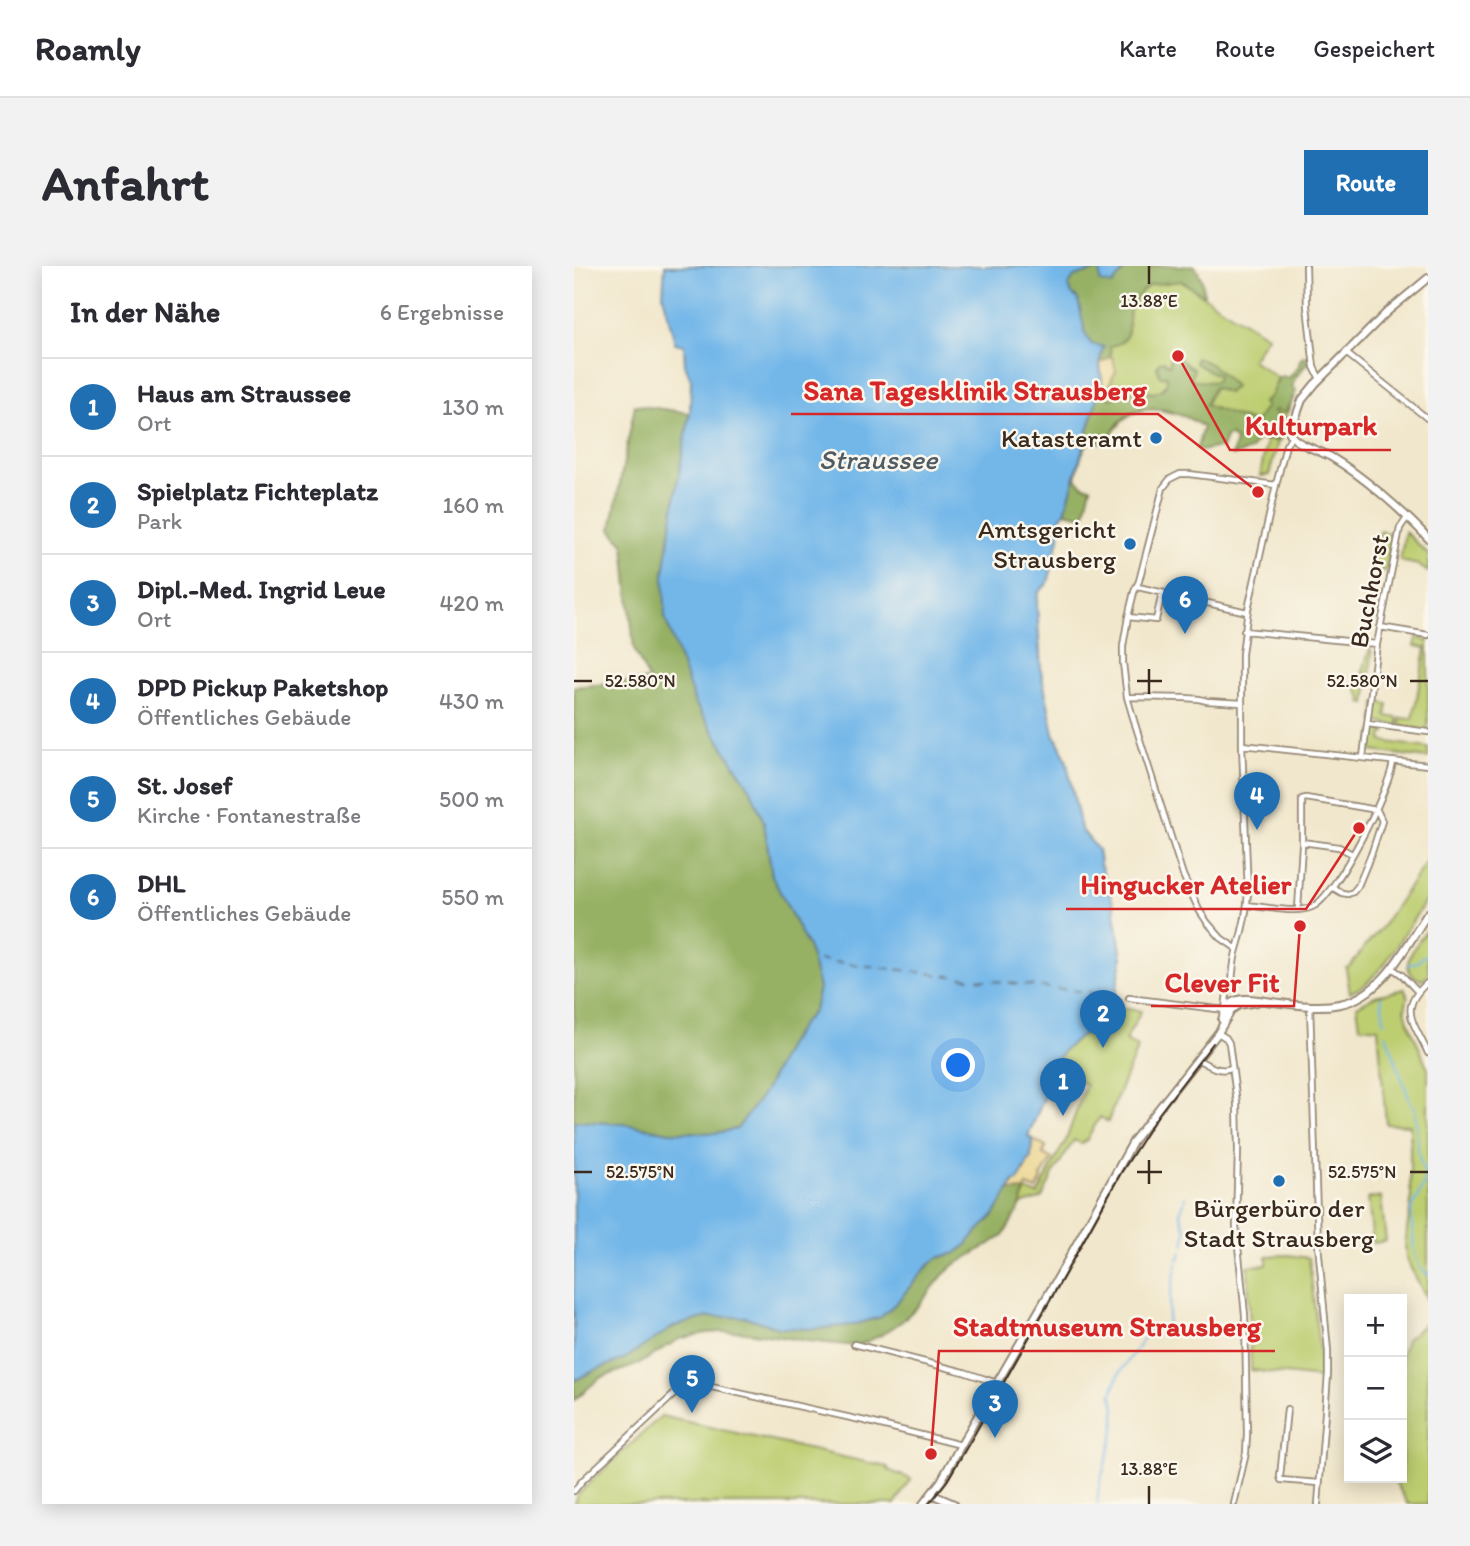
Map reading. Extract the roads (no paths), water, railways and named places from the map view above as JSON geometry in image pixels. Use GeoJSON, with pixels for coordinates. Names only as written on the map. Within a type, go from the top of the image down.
{"type":"FeatureCollection","features":[{"type":"Feature","properties":{"kind":"street"},"geometry":{"type":"LineString","coordinates":[[1306,266],[1308,318],[1314,367],[1320,379]]}},
{"type":"Feature","properties":{"kind":"street"},"geometry":{"type":"LineString","coordinates":[[1234,1002],[1231,989],[1247,905],[1248,876],[1242,745],[1244,631],[1286,444],[1291,437],[1302,400],[1387,312],[1428,278]]}},
{"type":"Feature","properties":{"kind":"street"},"geometry":{"type":"LineString","coordinates":[[1346,353],[1428,419]]}},
{"type":"Feature","properties":{"kind":"street"},"geometry":{"type":"LineString","coordinates":[[1291,437],[1336,460],[1428,538]]}},
{"type":"Feature","properties":{"kind":"street"},"geometry":{"type":"LineString","coordinates":[[1237,949],[1214,931],[1199,910],[1183,875],[1127,697],[1122,655],[1130,608],[1138,587],[1163,488],[1170,479],[1180,474],[1198,474],[1276,485]]}},
{"type":"Feature","properties":{"kind":"street","name":"Buchhorst"},"geometry":{"type":"LineString","coordinates":[[1363,757],[1380,627],[1400,528],[1407,518]]}},
{"type":"Feature","properties":{"kind":"street"},"geometry":{"type":"LineString","coordinates":[[1138,587],[1247,611]]}},
{"type":"Feature","properties":{"kind":"street"},"geometry":{"type":"LineString","coordinates":[[1128,617],[1156,620],[1162,593]]}},
{"type":"Feature","properties":{"kind":"street"},"geometry":{"type":"LineString","coordinates":[[1380,627],[1428,635]]}},
{"type":"Feature","properties":{"kind":"street"},"geometry":{"type":"LineString","coordinates":[[1244,631],[1377,645]]}},
{"type":"Feature","properties":{"kind":"street"},"geometry":{"type":"LineString","coordinates":[[1127,697],[1154,696],[1242,703]]}},
{"type":"Feature","properties":{"kind":"street"},"geometry":{"type":"LineString","coordinates":[[1368,724],[1428,733]]}},
{"type":"Feature","properties":{"kind":"street"},"geometry":{"type":"LineString","coordinates":[[1242,745],[1428,765]]}},
{"type":"Feature","properties":{"kind":"street"},"geometry":{"type":"LineString","coordinates":[[1247,905],[1298,909],[1310,908],[1319,903],[1332,887],[1377,810],[1393,761]]}},
{"type":"Feature","properties":{"kind":"street"},"geometry":{"type":"LineString","coordinates":[[1298,909],[1302,799],[1377,810]]}},
{"type":"Feature","properties":{"kind":"street"},"geometry":{"type":"LineString","coordinates":[[1332,887],[1348,894],[1357,886],[1382,825],[1377,810]]}},
{"type":"Feature","properties":{"kind":"street"},"geometry":{"type":"LineString","coordinates":[[1302,842],[1339,847],[1352,854]]}},
{"type":"Feature","properties":{"kind":"street"},"geometry":{"type":"LineString","coordinates":[[923,1504],[997,1383],[1134,1140],[1219,1030],[1234,1002],[1240,999],[1310,1006],[1347,1003],[1369,992],[1391,968],[1428,913]]}},
{"type":"Feature","properties":{"kind":"street"},"geometry":{"type":"LineString","coordinates":[[1391,968],[1417,991]]}},
{"type":"Feature","properties":{"kind":"street"},"geometry":{"type":"LineString","coordinates":[[1428,982],[1417,991],[1409,1010],[1428,1053]]}},
{"type":"Feature","properties":{"kind":"street"},"geometry":{"type":"LineString","coordinates":[[1228,1010],[1227,993],[1231,989]]}},
{"type":"Feature","properties":{"kind":"street"},"geometry":{"type":"LineString","coordinates":[[1129,998],[1228,1010],[1262,1001]]}},
{"type":"Feature","properties":{"kind":"street"},"geometry":{"type":"LineString","coordinates":[[1310,1006],[1318,1244],[1328,1351],[1318,1504]]}},
{"type":"Feature","properties":{"kind":"street"},"geometry":{"type":"LineString","coordinates":[[1219,1030],[1229,1043],[1237,1103],[1236,1226],[1245,1315],[1246,1453],[1234,1504]]}},
{"type":"Feature","properties":{"kind":"street"},"geometry":{"type":"LineString","coordinates":[[1197,1059],[1212,1068],[1231,1068]]}},
{"type":"Feature","properties":{"kind":"street"},"geometry":{"type":"LineString","coordinates":[[854,1344],[997,1383]]}},
{"type":"Feature","properties":{"kind":"street"},"geometry":{"type":"LineString","coordinates":[[574,1491],[684,1385],[690,1383],[961,1445]]}},
{"type":"Feature","properties":{"kind":"street"},"geometry":{"type":"LineString","coordinates":[[1287,1409],[1281,1480],[1319,1483]]}},
{"type":"Feature","properties":{"kind":"street"},"geometry":{"type":"LineString","coordinates":[[931,1494],[940,1502],[954,1504]]}},
{"type":"Feature","properties":{"kind":"water","name":"Straussee"},"geometry":{"type":"Polygon","coordinates":[[[665,266],[1128,266],[1112,285],[1100,282],[1100,269],[1074,277],[1068,286],[1078,299],[1085,333],[1091,344],[1104,347],[1100,359],[1102,381],[1065,512],[1061,516],[1059,538],[1048,583],[1038,593],[1037,604],[1041,671],[1054,733],[1066,759],[1081,829],[1098,850],[1114,905],[1122,959],[1114,1002],[1105,1016],[1064,1050],[1049,1072],[1044,1098],[1028,1136],[1032,1139],[1031,1157],[1018,1181],[1014,1182],[994,1215],[967,1245],[956,1253],[937,1258],[881,1317],[852,1325],[815,1329],[779,1328],[746,1317],[708,1317],[675,1326],[624,1359],[574,1381],[574,1121],[624,1124],[669,1132],[716,1133],[737,1129],[765,1091],[787,1046],[814,1011],[819,988],[809,949],[772,876],[764,822],[751,790],[695,703],[665,617],[664,574],[690,412],[691,380],[685,365],[684,345],[675,343],[663,295],[665,266]]]}},
{"type":"Feature","properties":{"kind":"waterway"},"geometry":{"type":"LineString","coordinates":[[1408,965],[1428,955]]}},
{"type":"Feature","properties":{"kind":"waterway"},"geometry":{"type":"LineString","coordinates":[[1381,997],[1384,1022]]}},
{"type":"Feature","properties":{"kind":"waterway"},"geometry":{"type":"LineString","coordinates":[[1386,1034],[1410,1101],[1415,1108],[1418,1153],[1425,1174],[1423,1186],[1411,1211],[1414,1251],[1420,1268],[1428,1275]]}},
{"type":"Feature","properties":{"kind":"waterway"},"geometry":{"type":"LineString","coordinates":[[1184,1246],[1186,1230],[1180,1213],[1185,1197]]}},
{"type":"Feature","properties":{"kind":"waterway"},"geometry":{"type":"LineString","coordinates":[[1178,1260],[1182,1251]]}},
{"type":"Feature","properties":{"kind":"waterway"},"geometry":{"type":"LineString","coordinates":[[1097,1504],[1114,1427],[1114,1404],[1111,1395],[1119,1374],[1152,1327],[1164,1328],[1167,1325],[1177,1264]]}},
{"type":"Feature","properties":{"kind":"tram line"},"geometry":{"type":"LineString","coordinates":[[929,1504],[947,1481],[974,1435],[1121,1173],[1158,1115],[1213,1043]]}},
{"type":"Feature","properties":{"kind":"place","name":"Kulturpark"},"geometry":{"type":"Point","coordinates":[1178,356]}},
{"type":"Feature","properties":{"kind":"place","name":"Katasteramt"},"geometry":{"type":"Point","coordinates":[1156,438]}},
{"type":"Feature","properties":{"kind":"place","name":"Sana Tagesklinik Strausberg"},"geometry":{"type":"Point","coordinates":[1258,492]}},
{"type":"Feature","properties":{"kind":"place","name":"Amtsgericht Strausberg"},"geometry":{"type":"Point","coordinates":[1130,544]}},
{"type":"Feature","properties":{"kind":"place","name":"DHL"},"geometry":{"type":"Point","coordinates":[1185,634]}},
{"type":"Feature","properties":{"kind":"place","name":"Hingucker Atelier"},"geometry":{"type":"Point","coordinates":[1359,828]}},
{"type":"Feature","properties":{"kind":"place","name":"DPD Pickup Paketshop"},"geometry":{"type":"Point","coordinates":[1257,830]}},
{"type":"Feature","properties":{"kind":"place","name":"Clever Fit"},"geometry":{"type":"Point","coordinates":[1300,926]}},
{"type":"Feature","properties":{"kind":"place","name":"Spielplatz Fichteplatz"},"geometry":{"type":"Point","coordinates":[1103,1048]}},
{"type":"Feature","properties":{"kind":"place","name":"Haus am Straussee"},"geometry":{"type":"Point","coordinates":[1063,1116]}},
{"type":"Feature","properties":{"kind":"place","name":"Bürgerbüro der Stadt Strausberg"},"geometry":{"type":"Point","coordinates":[1279,1181]}},
{"type":"Feature","properties":{"kind":"place","name":"St. Josef"},"geometry":{"type":"Point","coordinates":[692,1413]}},
{"type":"Feature","properties":{"kind":"place","name":"Dipl.-Med. Ingrid Leue"},"geometry":{"type":"Point","coordinates":[995,1438]}},
{"type":"Feature","properties":{"kind":"place","name":"Stadtmuseum Strausberg"},"geometry":{"type":"Point","coordinates":[931,1454]}}]}
